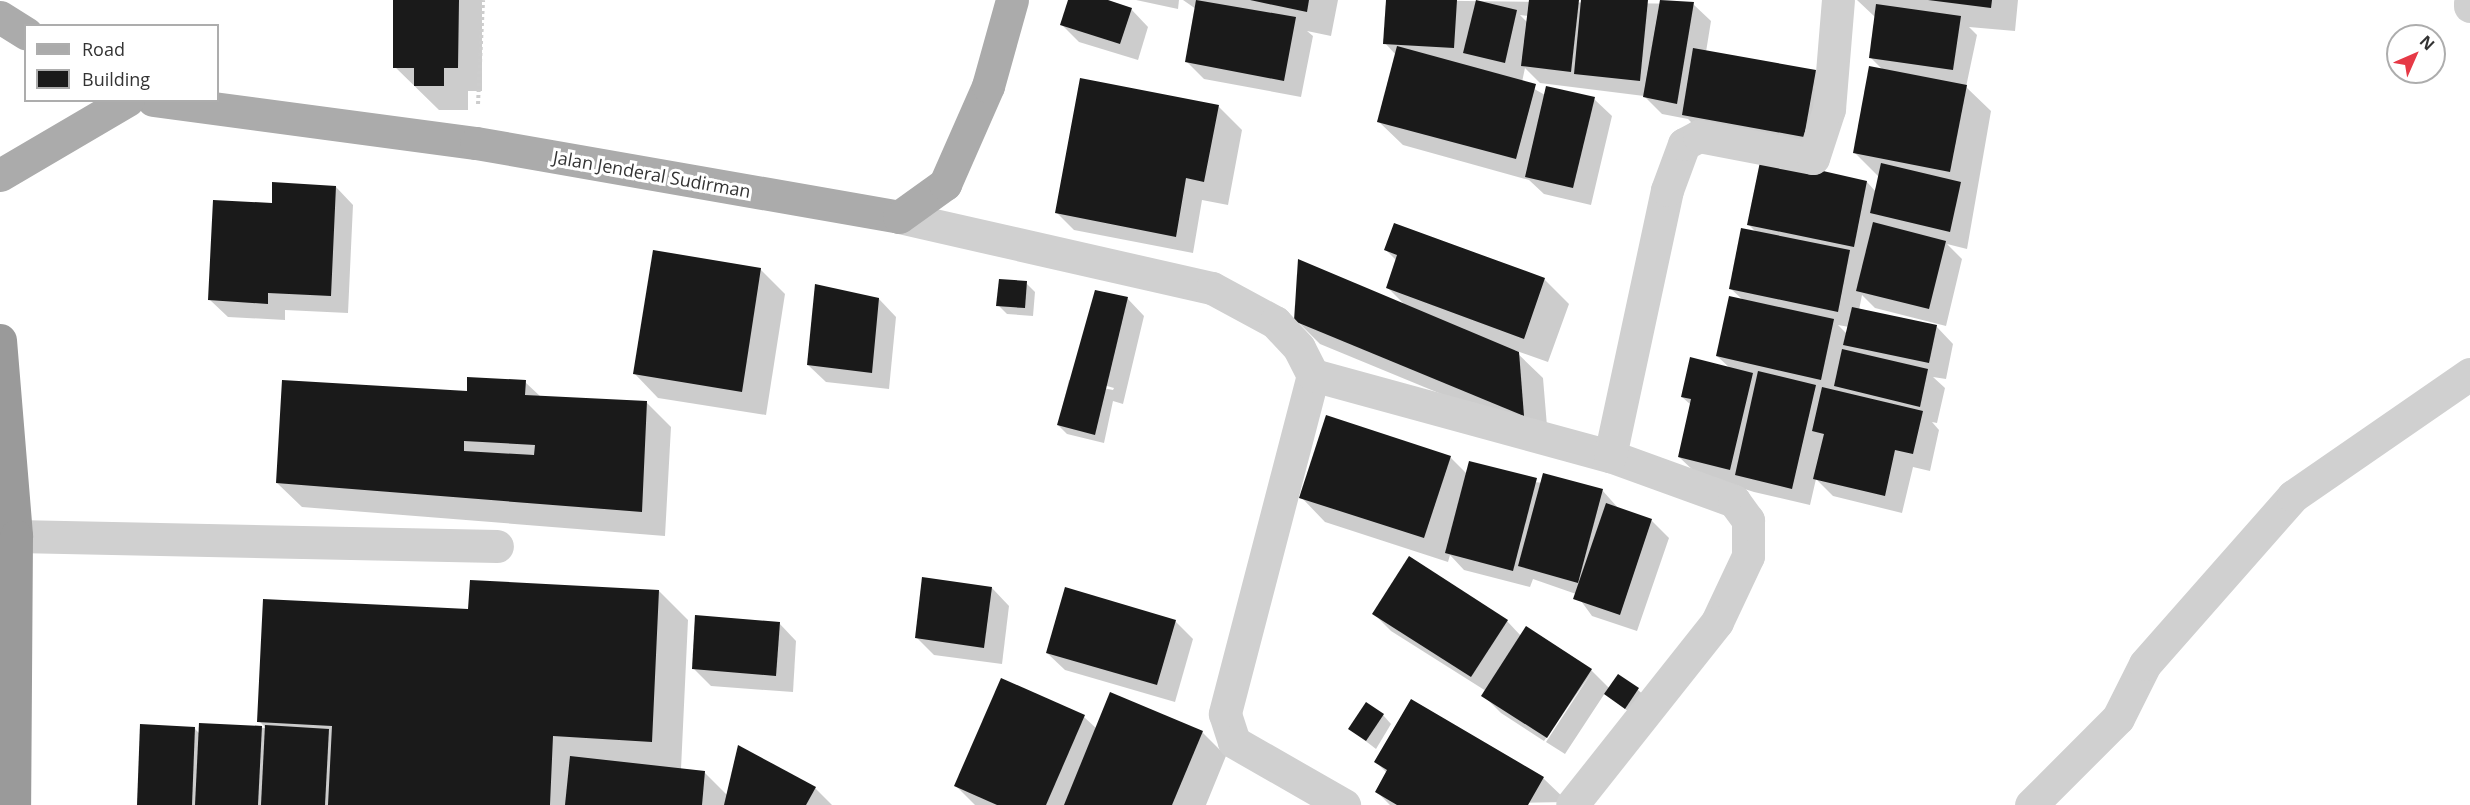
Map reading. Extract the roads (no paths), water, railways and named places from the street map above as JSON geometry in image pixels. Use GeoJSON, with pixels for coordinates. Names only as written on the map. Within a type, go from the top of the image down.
{"type":"FeatureCollection","features":[{"type":"Feature","properties":{"kind":"highway"},"geometry":{"type":"LineString","coordinates":[[0,340],[8,534],[14,805]]}},
{"type":"Feature","properties":{"kind":"main road"},"geometry":{"type":"LineString","coordinates":[[898,217],[945,184],[988,86],[1012,0]]}},
{"type":"Feature","properties":{"kind":"main road"},"geometry":{"type":"LineString","coordinates":[[0,17],[24,32]]}},
{"type":"Feature","properties":{"kind":"main road"},"geometry":{"type":"LineString","coordinates":[[0,175],[125,102]]}},
{"type":"Feature","properties":{"kind":"main road","name":"Jalan Jenderal Sudirman"},"geometry":{"type":"LineString","coordinates":[[168,102],[476,143],[898,217]]}},
{"type":"Feature","properties":{"kind":"street"},"geometry":{"type":"LineString","coordinates":[[1610,456],[1667,190],[1684,144],[1699,136],[1813,158],[1829,109],[1838,0]]}},
{"type":"Feature","properties":{"kind":"street"},"geometry":{"type":"LineString","coordinates":[[898,217],[1212,288],[1275,322],[1299,348],[1313,375],[1225,714],[1234,742],[1344,805]]}},
{"type":"Feature","properties":{"kind":"street"},"geometry":{"type":"LineString","coordinates":[[2031,805],[2118,718],[2145,664],[2293,496],[2470,374]]}},
{"type":"Feature","properties":{"kind":"street"},"geometry":{"type":"LineString","coordinates":[[1313,375],[1610,456],[1734,501],[1748,520],[1748,556],[1718,622],[1572,805]]}},
{"type":"Feature","properties":{"kind":"street"},"geometry":{"type":"LineString","coordinates":[[8,534],[496,546]]}}]}
